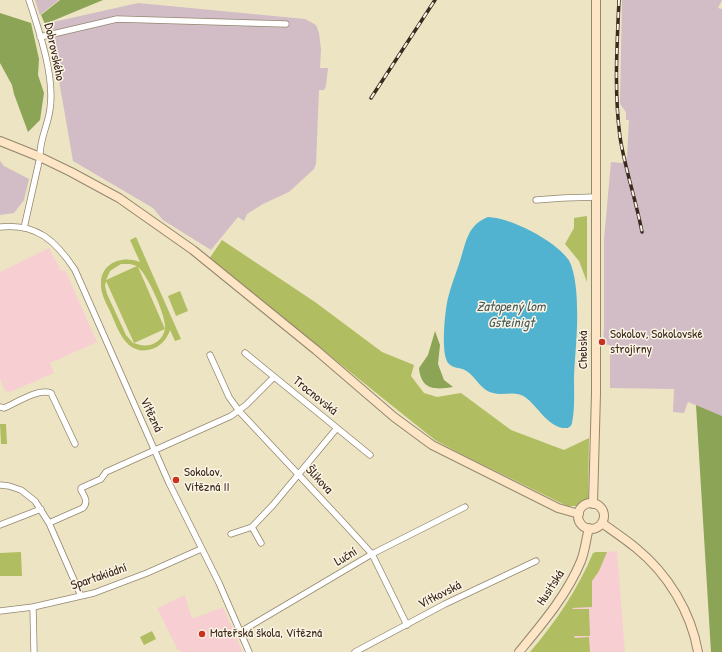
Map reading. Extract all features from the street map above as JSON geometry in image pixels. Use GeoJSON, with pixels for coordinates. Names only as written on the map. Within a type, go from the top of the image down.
{"type":"FeatureCollection","features":[{"type":"Feature","properties":{"kind":"main road","name":"Chebská"},"geometry":{"type":"LineString","coordinates":[[593,504],[596,393],[596,0]]}},
{"type":"Feature","properties":{"kind":"main road"},"geometry":{"type":"LineString","coordinates":[[0,141],[40,157],[119,198],[193,250],[316,350],[394,417],[432,445],[558,508],[578,514]]}},
{"type":"Feature","properties":{"kind":"main road"},"geometry":{"type":"LineString","coordinates":[[593,504],[600,507],[603,512],[602,522],[598,527],[589,528],[581,523],[578,514],[584,506],[593,504]]}},
{"type":"Feature","properties":{"kind":"main road"},"geometry":{"type":"LineString","coordinates":[[602,522],[636,548],[664,577],[685,612],[698,652]]}},
{"type":"Feature","properties":{"kind":"main road","name":"Husitská"},"geometry":{"type":"LineString","coordinates":[[519,652],[552,610],[568,586],[581,560],[589,528]]}},
{"type":"Feature","properties":{"kind":"street","name":"Dobrovského"},"geometry":{"type":"LineString","coordinates":[[24,228],[40,157],[40,146],[50,109],[51,93],[47,65],[30,0]]}},
{"type":"Feature","properties":{"kind":"street"},"geometry":{"type":"LineString","coordinates":[[40,37],[117,19],[286,24]]}},
{"type":"Feature","properties":{"kind":"street"},"geometry":{"type":"LineString","coordinates":[[536,200],[596,197]]}},
{"type":"Feature","properties":{"kind":"street","name":"Vítězná"},"geometry":{"type":"LineString","coordinates":[[0,227],[24,228],[40,234],[52,241],[65,255],[75,270],[169,483],[202,549],[249,652]]}},
{"type":"Feature","properties":{"kind":"street","name":"Trocnovská"},"geometry":{"type":"LineString","coordinates":[[246,353],[370,455]]}},
{"type":"Feature","properties":{"kind":"street","name":"Šlikova"},"geometry":{"type":"LineString","coordinates":[[210,355],[229,397],[239,411],[372,554],[407,625]]}},
{"type":"Feature","properties":{"kind":"street"},"geometry":{"type":"LineString","coordinates":[[49,523],[83,508],[86,503],[86,499],[81,488],[101,479],[106,472],[239,411],[274,377]]}},
{"type":"Feature","properties":{"kind":"street"},"geometry":{"type":"LineString","coordinates":[[0,407],[4,408],[39,392],[46,391],[51,393],[74,444]]}},
{"type":"Feature","properties":{"kind":"street"},"geometry":{"type":"LineString","coordinates":[[231,534],[252,526],[299,474],[337,428]]}},
{"type":"Feature","properties":{"kind":"street"},"geometry":{"type":"LineString","coordinates":[[0,485],[15,488],[28,494],[41,508],[81,596]]}},
{"type":"Feature","properties":{"kind":"street","name":"Luční"},"geometry":{"type":"LineString","coordinates":[[240,632],[372,554],[465,507]]}},
{"type":"Feature","properties":{"kind":"street"},"geometry":{"type":"LineString","coordinates":[[0,526],[41,508]]}},
{"type":"Feature","properties":{"kind":"street"},"geometry":{"type":"LineString","coordinates":[[252,526],[261,543]]}},
{"type":"Feature","properties":{"kind":"street","name":"Spartakiádní"},"geometry":{"type":"LineString","coordinates":[[0,611],[33,607],[94,593],[147,573],[202,549]]}},
{"type":"Feature","properties":{"kind":"street","name":"Vítkovská"},"geometry":{"type":"LineString","coordinates":[[356,652],[445,604],[536,561]]}},
{"type":"Feature","properties":{"kind":"street"},"geometry":{"type":"LineString","coordinates":[[33,607],[34,652]]}},
{"type":"Feature","properties":{"kind":"shaded area"},"geometry":{"type":"Polygon","coordinates":[[[35,0],[59,0],[40,15],[35,0]]]}},
{"type":"Feature","properties":{"kind":"shaded area"},"geometry":{"type":"Polygon","coordinates":[[[622,0],[722,0],[718,8],[722,9],[722,416],[688,402],[684,413],[673,412],[674,389],[610,388],[610,345],[603,344],[604,239],[611,162],[622,163],[627,157],[629,120],[626,120],[626,112],[620,104],[622,0]]]}},
{"type":"Feature","properties":{"kind":"shaded area"},"geometry":{"type":"Polygon","coordinates":[[[138,3],[305,19],[316,25],[319,33],[321,49],[320,68],[328,68],[326,86],[324,90],[319,90],[316,164],[314,169],[289,192],[263,204],[247,214],[244,221],[238,217],[211,250],[163,220],[153,208],[73,161],[49,23],[138,3]]]}},
{"type":"Feature","properties":{"kind":"shaded area"},"geometry":{"type":"Polygon","coordinates":[[[0,161],[4,166],[29,179],[24,200],[14,213],[0,215],[0,161]]]}},
{"type":"Feature","properties":{"kind":"shaded area"},"geometry":{"type":"Polygon","coordinates":[[[49,248],[61,271],[65,270],[97,342],[50,363],[54,373],[10,392],[5,391],[0,379],[0,272],[49,248]]]}},
{"type":"Feature","properties":{"kind":"shaded area"},"geometry":{"type":"Polygon","coordinates":[[[617,551],[625,652],[537,652],[607,552],[617,551]]]}},
{"type":"Feature","properties":{"kind":"shaded area","name":"Mateřská škola, Vítězná"},"geometry":{"type":"Polygon","coordinates":[[[185,595],[192,619],[223,607],[243,652],[182,652],[177,649],[157,608],[185,595]]]}},
{"type":"Feature","properties":{"kind":"green space"},"geometry":{"type":"Polygon","coordinates":[[[60,0],[103,0],[45,24],[41,15],[60,0]]]}},
{"type":"Feature","properties":{"kind":"green space"},"geometry":{"type":"Polygon","coordinates":[[[0,13],[31,23],[39,59],[38,75],[44,93],[40,120],[28,132],[12,85],[0,63],[0,13]]]}},
{"type":"Feature","properties":{"kind":"green space"},"geometry":{"type":"Polygon","coordinates":[[[587,216],[587,282],[579,261],[565,244],[574,228],[574,218],[587,216]]]}},
{"type":"Feature","properties":{"kind":"green space"},"geometry":{"type":"Polygon","coordinates":[[[136,237],[181,339],[175,341],[170,330],[161,344],[152,349],[143,350],[136,349],[129,345],[120,333],[105,302],[101,285],[104,271],[113,263],[119,260],[133,260],[140,262],[130,240],[136,237]],[[121,264],[110,271],[106,280],[137,266],[121,264]],[[138,267],[165,329],[163,315],[156,296],[142,271],[138,267]],[[106,281],[105,286],[107,294],[126,335],[133,343],[106,281]],[[165,329],[134,343],[139,345],[153,344],[161,338],[165,329]]]}},
{"type":"Feature","properties":{"kind":"green space"},"geometry":{"type":"Polygon","coordinates":[[[222,240],[315,302],[382,352],[414,365],[411,376],[424,393],[437,397],[461,393],[511,430],[564,450],[589,438],[588,500],[578,506],[567,506],[435,440],[209,259],[222,240]]]}},
{"type":"Feature","properties":{"kind":"green space"},"geometry":{"type":"Polygon","coordinates":[[[180,291],[188,311],[176,316],[168,296],[180,291]]]}},
{"type":"Feature","properties":{"kind":"green space"},"geometry":{"type":"Polygon","coordinates":[[[435,331],[440,345],[438,364],[444,380],[453,387],[430,387],[423,381],[420,375],[419,368],[428,355],[435,331]]]}},
{"type":"Feature","properties":{"kind":"green space"},"geometry":{"type":"Polygon","coordinates":[[[696,405],[722,416],[722,652],[711,652],[696,405]]]}},
{"type":"Feature","properties":{"kind":"green space"},"geometry":{"type":"Polygon","coordinates":[[[0,424],[6,424],[7,444],[1,444],[0,424]]]}},
{"type":"Feature","properties":{"kind":"green space"},"geometry":{"type":"Polygon","coordinates":[[[21,552],[22,576],[0,576],[0,553],[21,552]]]}},
{"type":"Feature","properties":{"kind":"green space"},"geometry":{"type":"Polygon","coordinates":[[[607,552],[599,571],[592,581],[592,607],[572,608],[589,609],[590,636],[574,636],[575,638],[589,637],[590,652],[530,652],[565,605],[580,580],[593,553],[607,552]]]}},
{"type":"Feature","properties":{"kind":"green space"},"geometry":{"type":"Polygon","coordinates":[[[152,631],[156,639],[144,645],[140,637],[152,631]]]}},
{"type":"Feature","properties":{"kind":"water","name":"Zatopený lom Gsteinigt"},"geometry":{"type":"Polygon","coordinates":[[[488,217],[508,221],[531,231],[553,245],[568,259],[570,263],[576,289],[577,324],[574,412],[572,424],[568,428],[561,428],[550,422],[530,401],[521,395],[513,393],[497,394],[489,392],[482,387],[468,372],[451,366],[446,359],[444,332],[449,293],[470,232],[473,227],[488,217]]]}},
{"type":"Feature","properties":{"kind":"railway"},"geometry":{"type":"LineString","coordinates":[[371,98],[435,0]]}},
{"type":"Feature","properties":{"kind":"railway"},"geometry":{"type":"LineString","coordinates":[[619,0],[616,68],[618,120],[622,149],[642,232]]}},
{"type":"Feature","properties":{"kind":"place","name":"Sokolov, Sokolovské strojírny"},"geometry":{"type":"Point","coordinates":[602,342]}},
{"type":"Feature","properties":{"kind":"place","name":"Sokolov, Vítězná II"},"geometry":{"type":"Point","coordinates":[176,480]}},
{"type":"Feature","properties":{"kind":"place","name":"Mateřská škola, Vítězná"},"geometry":{"type":"Point","coordinates":[202,634]}}]}
